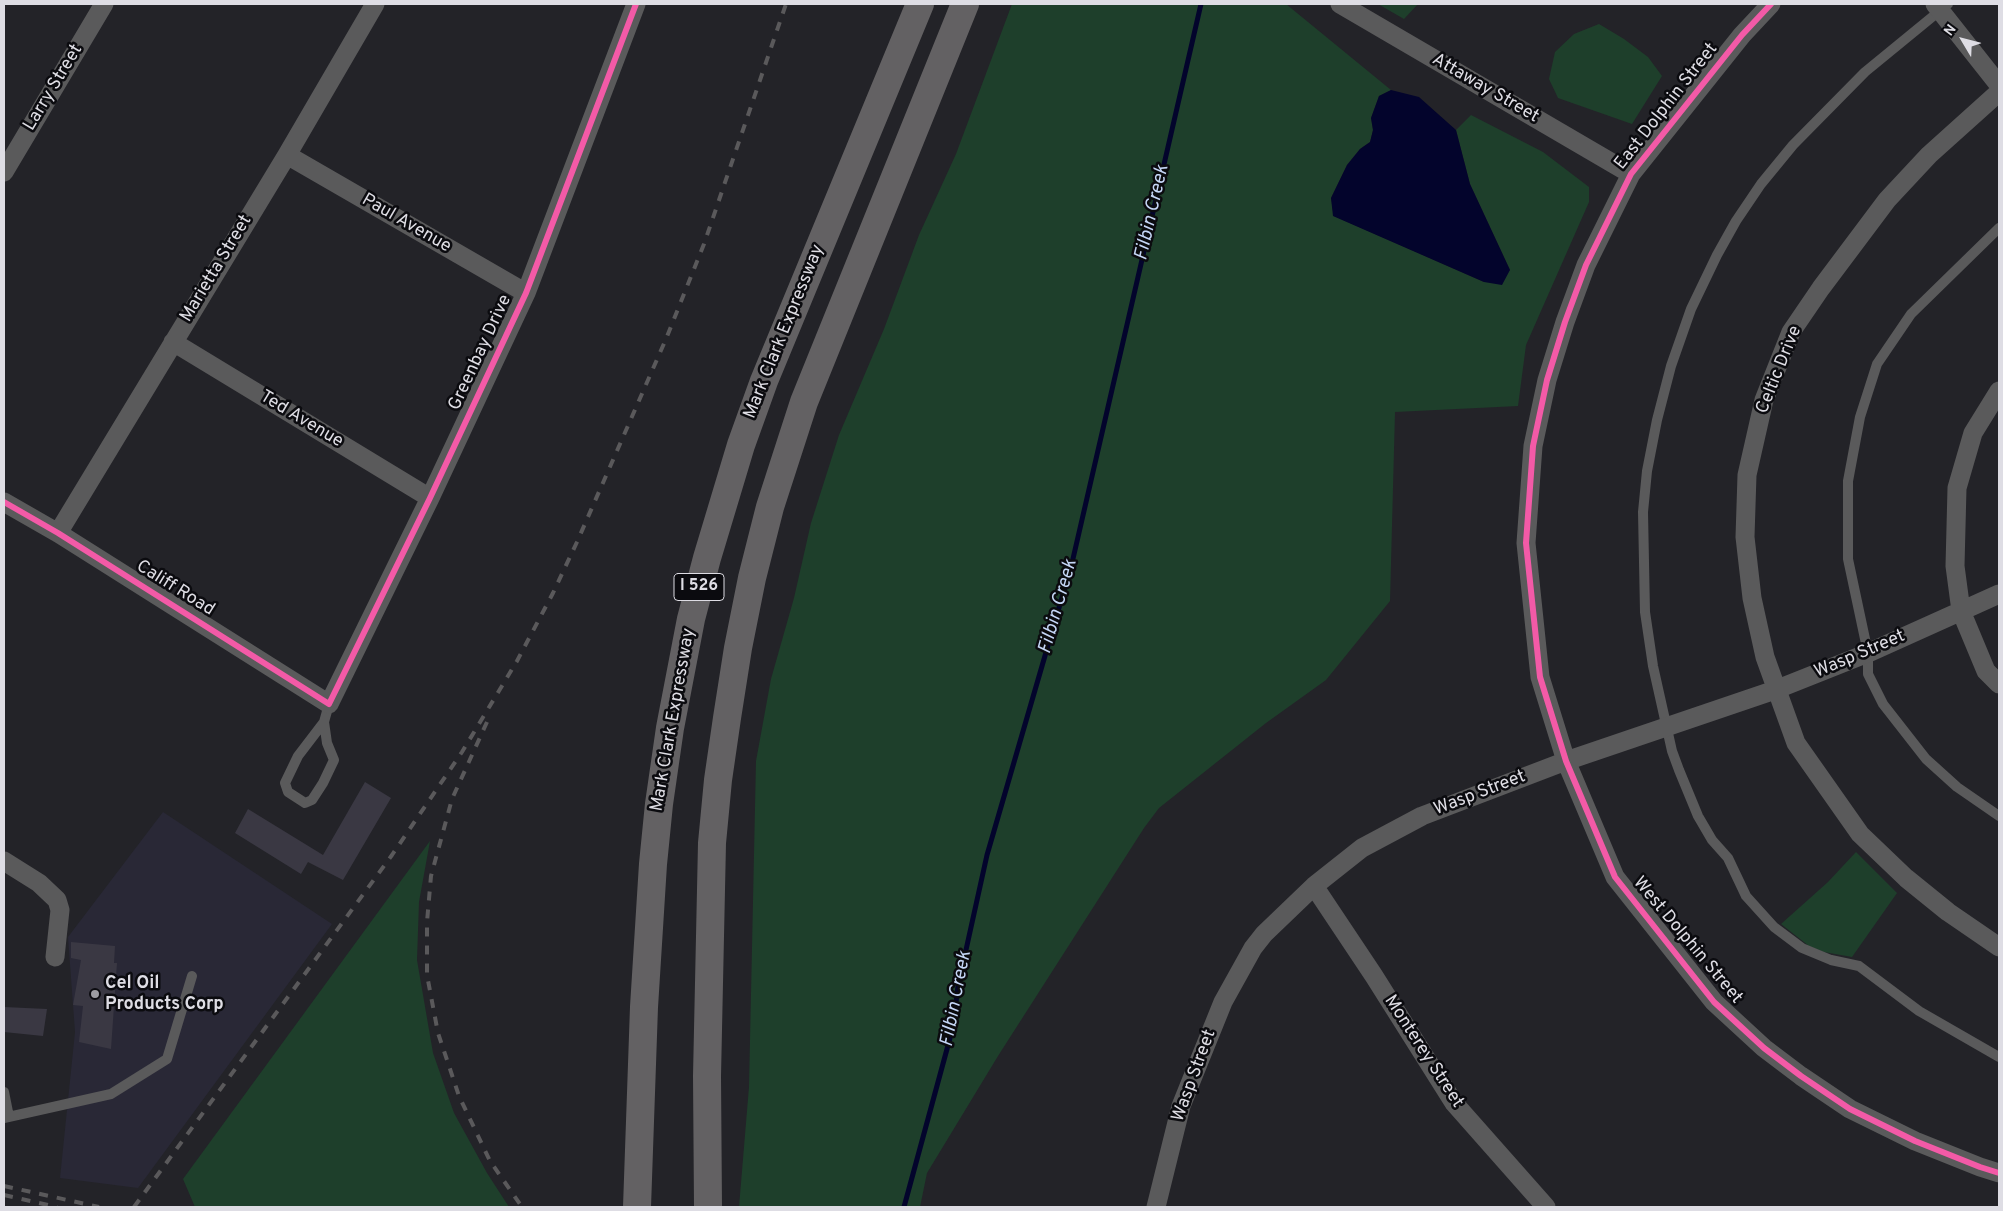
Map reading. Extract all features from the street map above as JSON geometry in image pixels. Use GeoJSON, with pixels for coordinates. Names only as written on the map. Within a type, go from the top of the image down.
{"type":"FeatureCollection","features":[{"type":"Feature","properties":{"kind":"highway","name":"Mark Clark Expressway"},"geometry":{"type":"LineString","coordinates":[[636,1207],[644,1007],[655,838],[670,728],[691,619],[716,525],[748,426],[920,4]]}},
{"type":"Feature","properties":{"kind":"highway","name":"I 526"},"geometry":{"type":"LineString","coordinates":[[708,1207],[708,1056],[712,843],[718,780],[727,718],[738,648],[749,596],[770,507],[804,402],[965,4]]}},
{"type":"Feature","properties":{"kind":"street","name":"Larry Street"},"geometry":{"type":"LineString","coordinates":[[4,172],[104,4]]}},
{"type":"Feature","properties":{"kind":"street","name":"Marietta Street"},"geometry":{"type":"LineString","coordinates":[[58,533],[287,155],[375,4]]}},
{"type":"Feature","properties":{"kind":"street","name":"Greenbay Drive"},"geometry":{"type":"LineString","coordinates":[[327,713],[526,293],[636,4]]}},
{"type":"Feature","properties":{"kind":"street","name":"Attaway Street"},"geometry":{"type":"LineString","coordinates":[[1340,4],[1632,174]]}},
{"type":"Feature","properties":{"kind":"street","name":"East Dolphin Street"},"geometry":{"type":"LineString","coordinates":[[1566,762],[1540,677],[1526,543],[1533,446],[1547,380],[1586,265],[1632,174],[1742,35],[1771,4]]}},
{"type":"Feature","properties":{"kind":"street"},"geometry":{"type":"LineString","coordinates":[[1941,6],[1999,85]]}},
{"type":"Feature","properties":{"kind":"street","name":"Celtic Drive"},"geometry":{"type":"LineString","coordinates":[[1999,92],[1929,155],[1887,200],[1821,288],[1791,332],[1764,400],[1747,475],[1745,537],[1752,598],[1765,657],[1775,690],[1796,742],[1860,834],[1906,878],[1948,912],[1999,947]]}},
{"type":"Feature","properties":{"kind":"street","name":"Paul Avenue"},"geometry":{"type":"LineString","coordinates":[[287,155],[526,293]]}},
{"type":"Feature","properties":{"kind":"street","name":"Ted Avenue"},"geometry":{"type":"LineString","coordinates":[[173,342],[430,498]]}},
{"type":"Feature","properties":{"kind":"street"},"geometry":{"type":"LineString","coordinates":[[1999,391],[1973,433],[1957,488],[1955,566],[1961,611],[1986,671],[1999,684]]}},
{"type":"Feature","properties":{"kind":"street","name":"Califf Road"},"geometry":{"type":"LineString","coordinates":[[4,502],[58,533],[327,713]]}},
{"type":"Feature","properties":{"kind":"street","name":"Wasp Street"},"geometry":{"type":"LineString","coordinates":[[1156,1207],[1181,1106],[1223,1002],[1258,941],[1314,886],[1362,848],[1422,816],[1566,762],[1775,690],[1868,653],[1999,594]]}},
{"type":"Feature","properties":{"kind":"street","name":"West Dolphin Street"},"geometry":{"type":"LineString","coordinates":[[1566,762],[1615,877],[1714,1002],[1764,1048],[1850,1109],[1914,1141],[1999,1173]]}},
{"type":"Feature","properties":{"kind":"street"},"geometry":{"type":"LineString","coordinates":[[4,862],[39,883],[57,900],[60,910],[55,957]]}},
{"type":"Feature","properties":{"kind":"street","name":"Monterey Street"},"geometry":{"type":"LineString","coordinates":[[1314,886],[1374,976],[1454,1104],[1546,1207]]}},
{"type":"Feature","properties":{"kind":"lane"},"geometry":{"type":"LineString","coordinates":[[1941,6],[1865,72],[1793,144],[1761,184],[1736,221],[1717,255],[1691,309],[1671,366],[1657,420],[1643,512],[1645,612],[1653,666],[1672,751],[1698,816],[1712,840],[1728,858],[1746,896],[1774,927],[1802,948],[1831,960],[1859,966],[1919,1011],[1999,1057]]}},
{"type":"Feature","properties":{"kind":"lane"},"geometry":{"type":"LineString","coordinates":[[1999,228],[1911,314],[1877,364],[1863,408],[1848,482],[1848,559],[1868,653],[1868,674],[1883,704],[1926,759],[1957,787],[1999,816]]}},
{"type":"Feature","properties":{"kind":"lane"},"geometry":{"type":"LineString","coordinates":[[327,713],[327,743],[334,760],[312,800],[305,803],[288,792],[285,783],[298,756],[327,713]]}},
{"type":"Feature","properties":{"kind":"lane"},"geometry":{"type":"LineString","coordinates":[[4,1092],[7,1118],[111,1094],[167,1060],[192,976]]}},
{"type":"Feature","properties":{"kind":"shaded area"},"geometry":{"type":"Polygon","coordinates":[[[163,812],[332,924],[138,1188],[60,1178],[75,1032],[68,937],[163,812]]]}},
{"type":"Feature","properties":{"kind":"green space"},"geometry":{"type":"Polygon","coordinates":[[[1012,4],[1286,4],[1391,90],[1379,96],[1371,118],[1373,130],[1370,142],[1360,149],[1347,165],[1331,198],[1334,216],[1484,282],[1510,270],[1470,184],[1456,130],[1471,115],[1543,152],[1589,187],[1589,202],[1526,345],[1518,406],[1395,412],[1390,601],[1326,680],[1266,723],[1159,808],[1144,828],[998,1056],[927,1173],[920,1207],[739,1207],[749,1087],[756,761],[771,679],[794,598],[811,523],[839,435],[884,329],[919,235],[956,154],[1012,4]]]}},
{"type":"Feature","properties":{"kind":"green space"},"geometry":{"type":"Polygon","coordinates":[[[1378,4],[1418,4],[1404,19],[1378,4]]]}},
{"type":"Feature","properties":{"kind":"green space"},"geometry":{"type":"Polygon","coordinates":[[[1599,24],[1624,39],[1648,57],[1662,76],[1632,124],[1558,98],[1549,79],[1555,52],[1574,34],[1599,24]]]}},
{"type":"Feature","properties":{"kind":"green space"},"geometry":{"type":"Polygon","coordinates":[[[430,841],[419,902],[417,960],[433,1053],[454,1113],[487,1173],[509,1207],[195,1207],[183,1179],[430,841]]]}},
{"type":"Feature","properties":{"kind":"green space"},"geometry":{"type":"Polygon","coordinates":[[[1856,852],[1897,893],[1852,957],[1824,952],[1809,946],[1781,924],[1828,882],[1856,852]]]}},
{"type":"Feature","properties":{"kind":"water"},"geometry":{"type":"Polygon","coordinates":[[[1391,90],[1419,97],[1456,130],[1470,184],[1510,270],[1502,285],[1484,282],[1333,216],[1331,198],[1347,165],[1360,149],[1370,142],[1373,130],[1371,118],[1379,96],[1391,90]]]}},
{"type":"Feature","properties":{"kind":"building"},"geometry":{"type":"Polygon","coordinates":[[[365,782],[391,798],[343,880],[308,862],[301,874],[235,833],[248,809],[323,855],[365,782]]]}},
{"type":"Feature","properties":{"kind":"building","name":"Cel Oil Products Corp"},"geometry":{"type":"Polygon","coordinates":[[[71,942],[115,946],[114,963],[117,963],[111,1049],[79,1042],[83,1006],[73,1005],[81,960],[71,958],[71,942]]]}},
{"type":"Feature","properties":{"kind":"building"},"geometry":{"type":"Polygon","coordinates":[[[4,1007],[47,1009],[43,1036],[4,1032],[4,1007]]]}},
{"type":"Feature","properties":{"kind":"waterway","name":"Filbin Creek"},"geometry":{"type":"LineString","coordinates":[[904,1207],[953,1027],[958,986],[987,855],[1072,563],[1201,4]]}},
{"type":"Feature","properties":{"kind":"railway"},"geometry":{"type":"LineString","coordinates":[[134,1207],[392,855],[462,752],[517,661],[553,593],[577,542],[666,339],[704,244],[786,4]]}},
{"type":"Feature","properties":{"kind":"railway"},"geometry":{"type":"LineString","coordinates":[[487,722],[452,799],[431,876],[427,922],[427,975],[438,1033],[459,1096],[490,1161],[522,1207]]}},
{"type":"Feature","properties":{"kind":"railway"},"geometry":{"type":"LineString","coordinates":[[4,1186],[99,1207]]}},
{"type":"Feature","properties":{"kind":"railway"},"geometry":{"type":"LineString","coordinates":[[4,1195],[57,1207]]}},
{"type":"Feature","properties":{"kind":"cycle path"},"geometry":{"type":"LineString","coordinates":[[4,502],[58,533],[329,704],[430,498],[526,293],[636,4]]}},
{"type":"Feature","properties":{"kind":"cycle path"},"geometry":{"type":"LineString","coordinates":[[1771,4],[1742,35],[1631,174],[1586,265],[1565,322],[1547,380],[1533,446],[1526,543],[1540,677],[1566,761],[1615,877],[1714,1002],[1764,1048],[1850,1109],[1915,1141],[1999,1173]]}},
{"type":"Feature","properties":{"kind":"place","name":"Cel Oil Products Corp"},"geometry":{"type":"Point","coordinates":[95,994]}}]}
